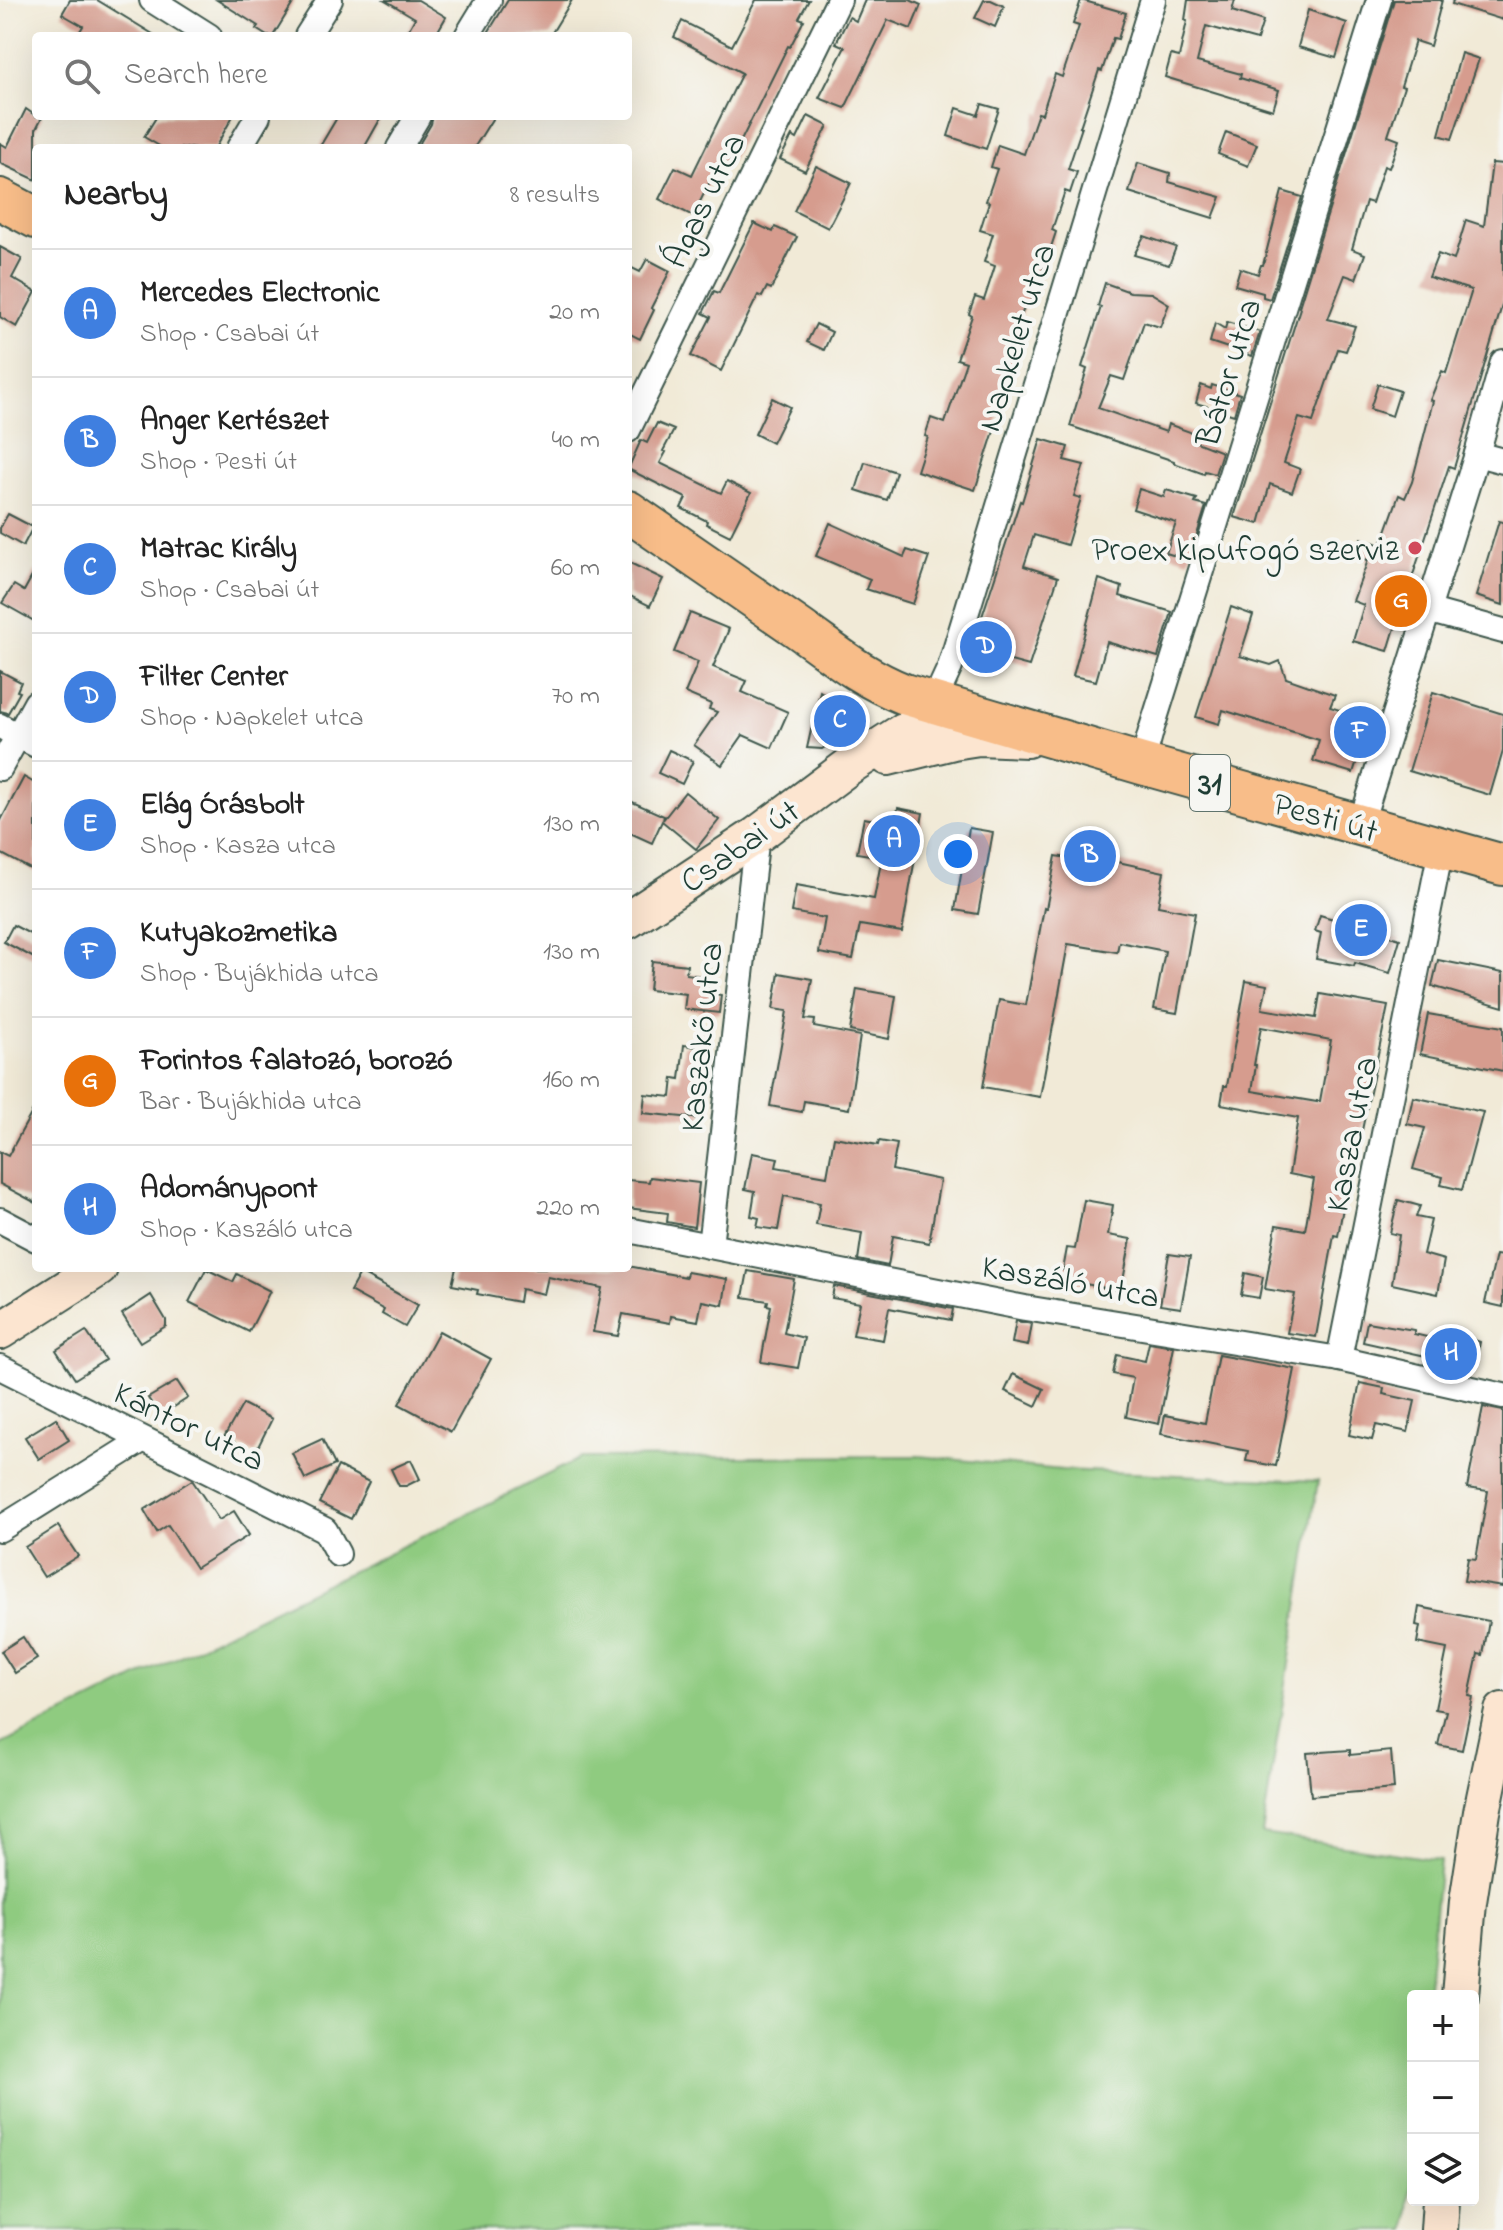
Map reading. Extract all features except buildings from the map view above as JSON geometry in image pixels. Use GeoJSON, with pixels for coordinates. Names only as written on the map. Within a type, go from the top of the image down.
{"type":"FeatureCollection","features":[{"type":"Feature","properties":{"kind":"main road","name":"Pesti út"},"geometry":{"type":"LineString","coordinates":[[632,514],[800,629],[882,669],[928,707],[1060,741],[1147,748],[1360,826],[1503,865]]}},
{"type":"Feature","properties":{"kind":"main road","name":"Csabai út"},"geometry":{"type":"LineString","coordinates":[[632,917],[757,835],[928,707]]}},
{"type":"Feature","properties":{"kind":"main road","name":"Csabai út"},"geometry":{"type":"LineString","coordinates":[[848,767],[979,737],[1060,741]]}},
{"type":"Feature","properties":{"kind":"main road"},"geometry":{"type":"LineString","coordinates":[[0,1331],[85,1272]]}},
{"type":"Feature","properties":{"kind":"main road"},"geometry":{"type":"LineString","coordinates":[[1461,1990],[1482,1812],[1503,1711]]}},
{"type":"Feature","properties":{"kind":"main road"},"geometry":{"type":"LineString","coordinates":[[1439,2230],[1441,2206]]}},
{"type":"Feature","properties":{"kind":"street"},"geometry":{"type":"LineString","coordinates":[[152,0],[203,32]]}},
{"type":"Feature","properties":{"kind":"street"},"geometry":{"type":"LineString","coordinates":[[310,32],[330,0]]}},
{"type":"Feature","properties":{"kind":"street"},"geometry":{"type":"LineString","coordinates":[[469,32],[489,0]]}},
{"type":"Feature","properties":{"kind":"street","name":"Ágas utca"},"geometry":{"type":"LineString","coordinates":[[632,422],[839,0]]}},
{"type":"Feature","properties":{"kind":"street","name":"Napkelet utca"},"geometry":{"type":"LineString","coordinates":[[928,707],[950,667],[1153,0]]}},
{"type":"Feature","properties":{"kind":"street","name":"Bátor utca"},"geometry":{"type":"LineString","coordinates":[[1147,748],[1379,0]]}},
{"type":"Feature","properties":{"kind":"street"},"geometry":{"type":"LineString","coordinates":[[241,144],[256,120]]}},
{"type":"Feature","properties":{"kind":"street"},"geometry":{"type":"LineString","coordinates":[[401,144],[416,120]]}},
{"type":"Feature","properties":{"kind":"street"},"geometry":{"type":"LineString","coordinates":[[1360,826],[1503,362]]}},
{"type":"Feature","properties":{"kind":"street"},"geometry":{"type":"LineString","coordinates":[[1477,454],[1503,461]]}},
{"type":"Feature","properties":{"kind":"street"},"geometry":{"type":"LineString","coordinates":[[1427,610],[1503,631]]}},
{"type":"Feature","properties":{"kind":"street"},"geometry":{"type":"LineString","coordinates":[[0,768],[32,710]]}},
{"type":"Feature","properties":{"kind":"street","name":"Kaszakő utca"},"geometry":{"type":"LineString","coordinates":[[710,1246],[757,835]]}},
{"type":"Feature","properties":{"kind":"street","name":"Kasza utca"},"geometry":{"type":"LineString","coordinates":[[1339,1359],[1441,849]]}},
{"type":"Feature","properties":{"kind":"street"},"geometry":{"type":"LineString","coordinates":[[0,1220],[32,1237]]}},
{"type":"Feature","properties":{"kind":"street","name":"Kaszáló utca"},"geometry":{"type":"LineString","coordinates":[[632,1231],[1025,1308],[1339,1359],[1503,1396]]}},
{"type":"Feature","properties":{"kind":"street","name":"Kántor utca"},"geometry":{"type":"LineString","coordinates":[[0,1367],[325,1530],[338,1554]]}},
{"type":"Feature","properties":{"kind":"street"},"geometry":{"type":"LineString","coordinates":[[0,1529],[142,1440]]}},
{"type":"Feature","properties":{"kind":"green space"},"geometry":{"type":"Polygon","coordinates":[[[918,1456],[1062,1470],[1318,1481],[1262,1834],[1440,1860],[1428,1990],[1407,1990],[1406,2230],[0,2230],[0,1745],[581,1458],[918,1456]]]}},
{"type":"Feature","properties":{"kind":"place","name":"Proex kipufogó szerviz"},"geometry":{"type":"Point","coordinates":[1415,548]}},
{"type":"Feature","properties":{"kind":"place","name":"Forintos falatozó, borozó"},"geometry":{"type":"Point","coordinates":[1401,601]}},
{"type":"Feature","properties":{"kind":"place","name":"Filter Center"},"geometry":{"type":"Point","coordinates":[986,647]}},
{"type":"Feature","properties":{"kind":"place","name":"Matrac Király"},"geometry":{"type":"Point","coordinates":[840,721]}},
{"type":"Feature","properties":{"kind":"place","name":"Kutyakozmetika"},"geometry":{"type":"Point","coordinates":[1360,732]}},
{"type":"Feature","properties":{"kind":"place","name":"Mercedes Electronic"},"geometry":{"type":"Point","coordinates":[894,841]}},
{"type":"Feature","properties":{"kind":"place","name":"Anger Kertészet"},"geometry":{"type":"Point","coordinates":[1090,856]}},
{"type":"Feature","properties":{"kind":"place","name":"Elág Órásbolt"},"geometry":{"type":"Point","coordinates":[1361,930]}},
{"type":"Feature","properties":{"kind":"place","name":"Adománypont"},"geometry":{"type":"Point","coordinates":[1451,1354]}}]}
